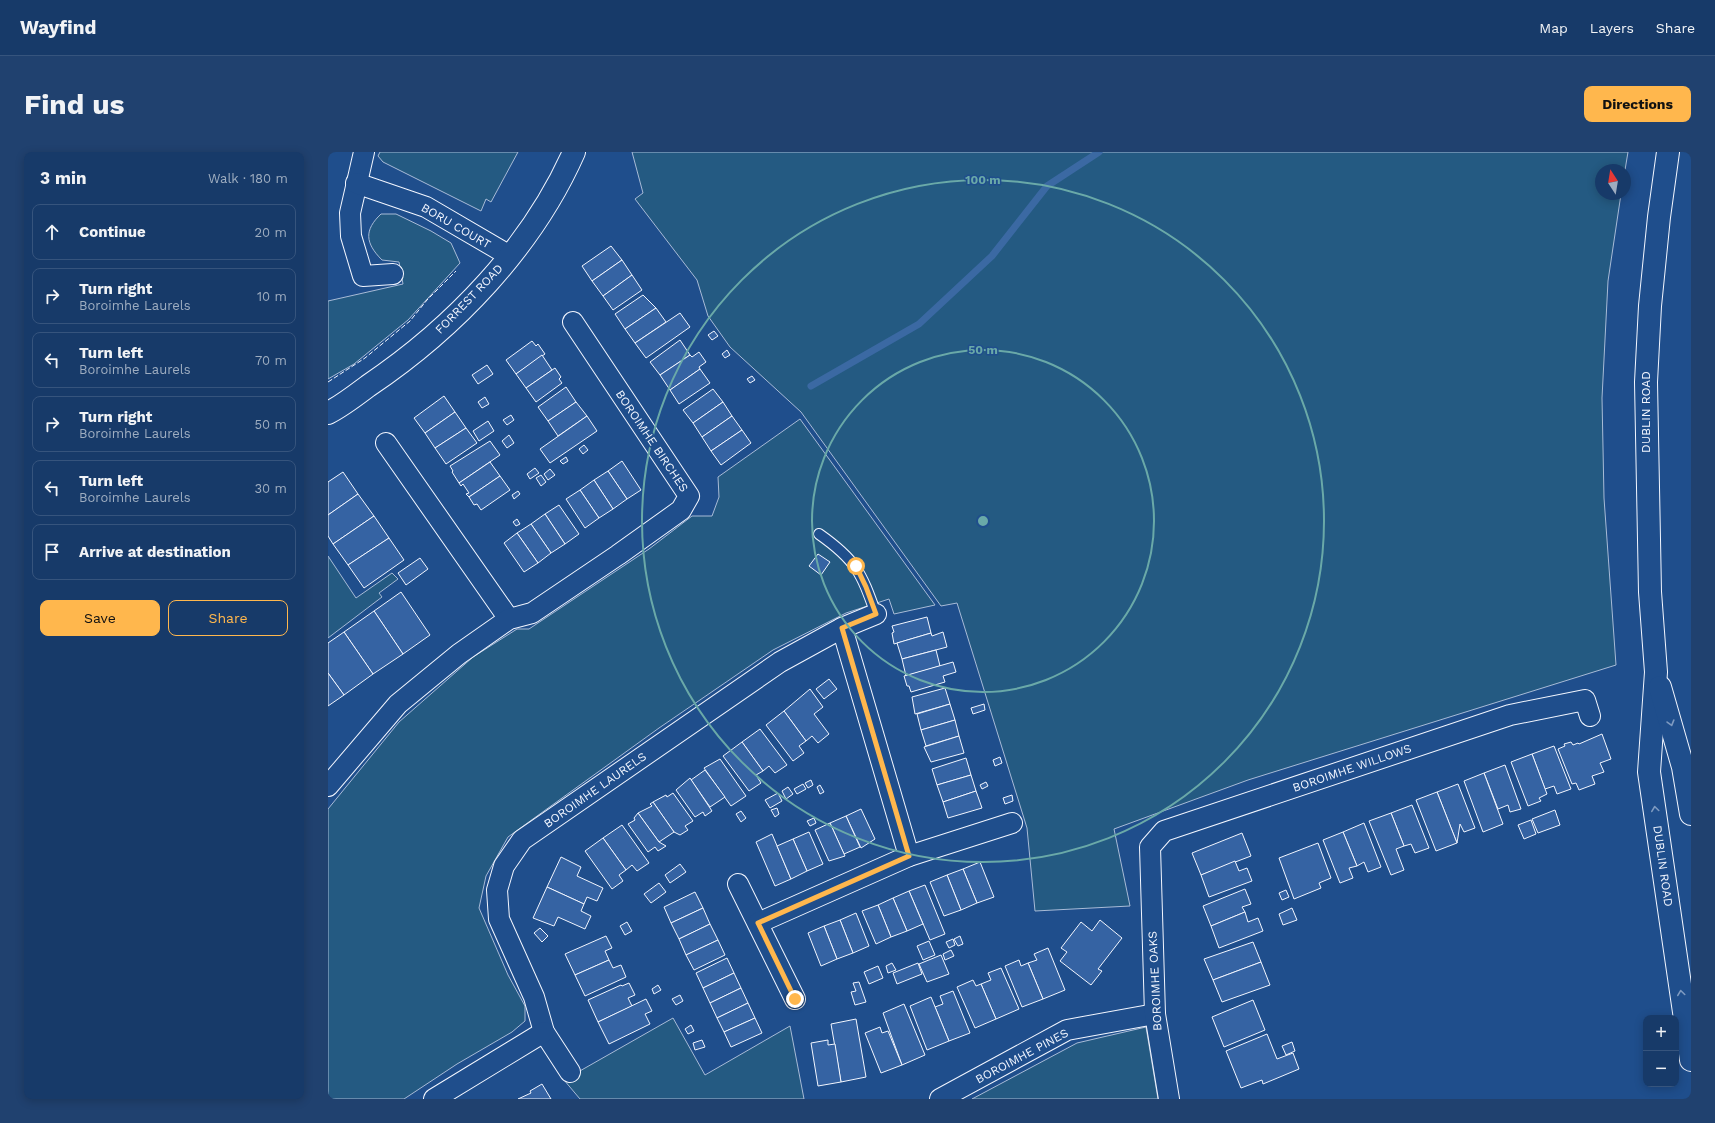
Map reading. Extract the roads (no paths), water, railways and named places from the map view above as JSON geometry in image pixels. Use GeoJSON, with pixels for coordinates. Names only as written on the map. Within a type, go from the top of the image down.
{"type":"FeatureCollection","features":[{"type":"Feature","properties":{"kind":"main road","name":"FORREST ROAD"},"geometry":{"type":"LineString","coordinates":[[328,413],[398,366],[477,294],[537,222],[565,172],[574,152]]}},
{"type":"Feature","properties":{"kind":"main road","name":"DUBLIN ROAD"},"geometry":{"type":"LineString","coordinates":[[1668,152],[1659,217],[1650,306],[1646,382],[1650,592],[1656,672],[1649,772],[1691,1060]]}},
{"type":"Feature","properties":{"kind":"main road","name":"DUBLIN ROAD"},"geometry":{"type":"LineString","coordinates":[[1656,672],[1683,767],[1691,814]]}},
{"type":"Feature","properties":{"kind":"street"},"geometry":{"type":"LineString","coordinates":[[364,152],[350,213],[351,236],[363,276],[393,274]]}},
{"type":"Feature","properties":{"kind":"street","name":"BORU COURT"},"geometry":{"type":"LineString","coordinates":[[356,183],[426,206],[510,256]]}},
{"type":"Feature","properties":{"kind":"street","name":"BOROIMHE BIRCHES"},"geometry":{"type":"LineString","coordinates":[[328,786],[398,704],[459,654],[509,619],[532,613],[618,555],[681,510],[689,496],[573,322]]}},
{"type":"Feature","properties":{"kind":"street"},"geometry":{"type":"LineString","coordinates":[[386,443],[509,619]]}},
{"type":"Feature","properties":{"kind":"street","name":"BOROIMHE LAURELS"},"geometry":{"type":"LineString","coordinates":[[570,1072],[544,1032],[534,997],[499,919],[497,890],[504,866],[522,840],[780,662],[842,628],[876,614]]}},
{"type":"Feature","properties":{"kind":"street"},"geometry":{"type":"LineString","coordinates":[[842,628],[909,856]]}},
{"type":"Feature","properties":{"kind":"street","name":"BOROIMHE WILLOWS"},"geometry":{"type":"LineString","coordinates":[[1151,887],[1150,847],[1164,831],[1510,714],[1585,700],[1590,716]]}},
{"type":"Feature","properties":{"kind":"street"},"geometry":{"type":"LineString","coordinates":[[758,923],[909,856],[1012,823]]}},
{"type":"Feature","properties":{"kind":"street"},"geometry":{"type":"LineString","coordinates":[[738,884],[795,999]]}},
{"type":"Feature","properties":{"kind":"street","name":"BOROIMHE OAKS"},"geometry":{"type":"LineString","coordinates":[[1151,887],[1155,1014],[1169,1099]]}},
{"type":"Feature","properties":{"kind":"street","name":"BOROIMHE PINES"},"geometry":{"type":"LineString","coordinates":[[940,1099],[1067,1030],[1155,1014]]}},
{"type":"Feature","properties":{"kind":"street"},"geometry":{"type":"LineString","coordinates":[[434,1099],[544,1032]]}},
{"type":"Feature","properties":{"kind":"lane"},"geometry":{"type":"LineString","coordinates":[[818,534],[839,548],[856,566],[876,614]]}},
{"type":"Feature","properties":{"kind":"waterway"},"geometry":{"type":"LineString","coordinates":[[811,386],[919,324],[992,256],[1047,186],[1099,152]]}}]}
